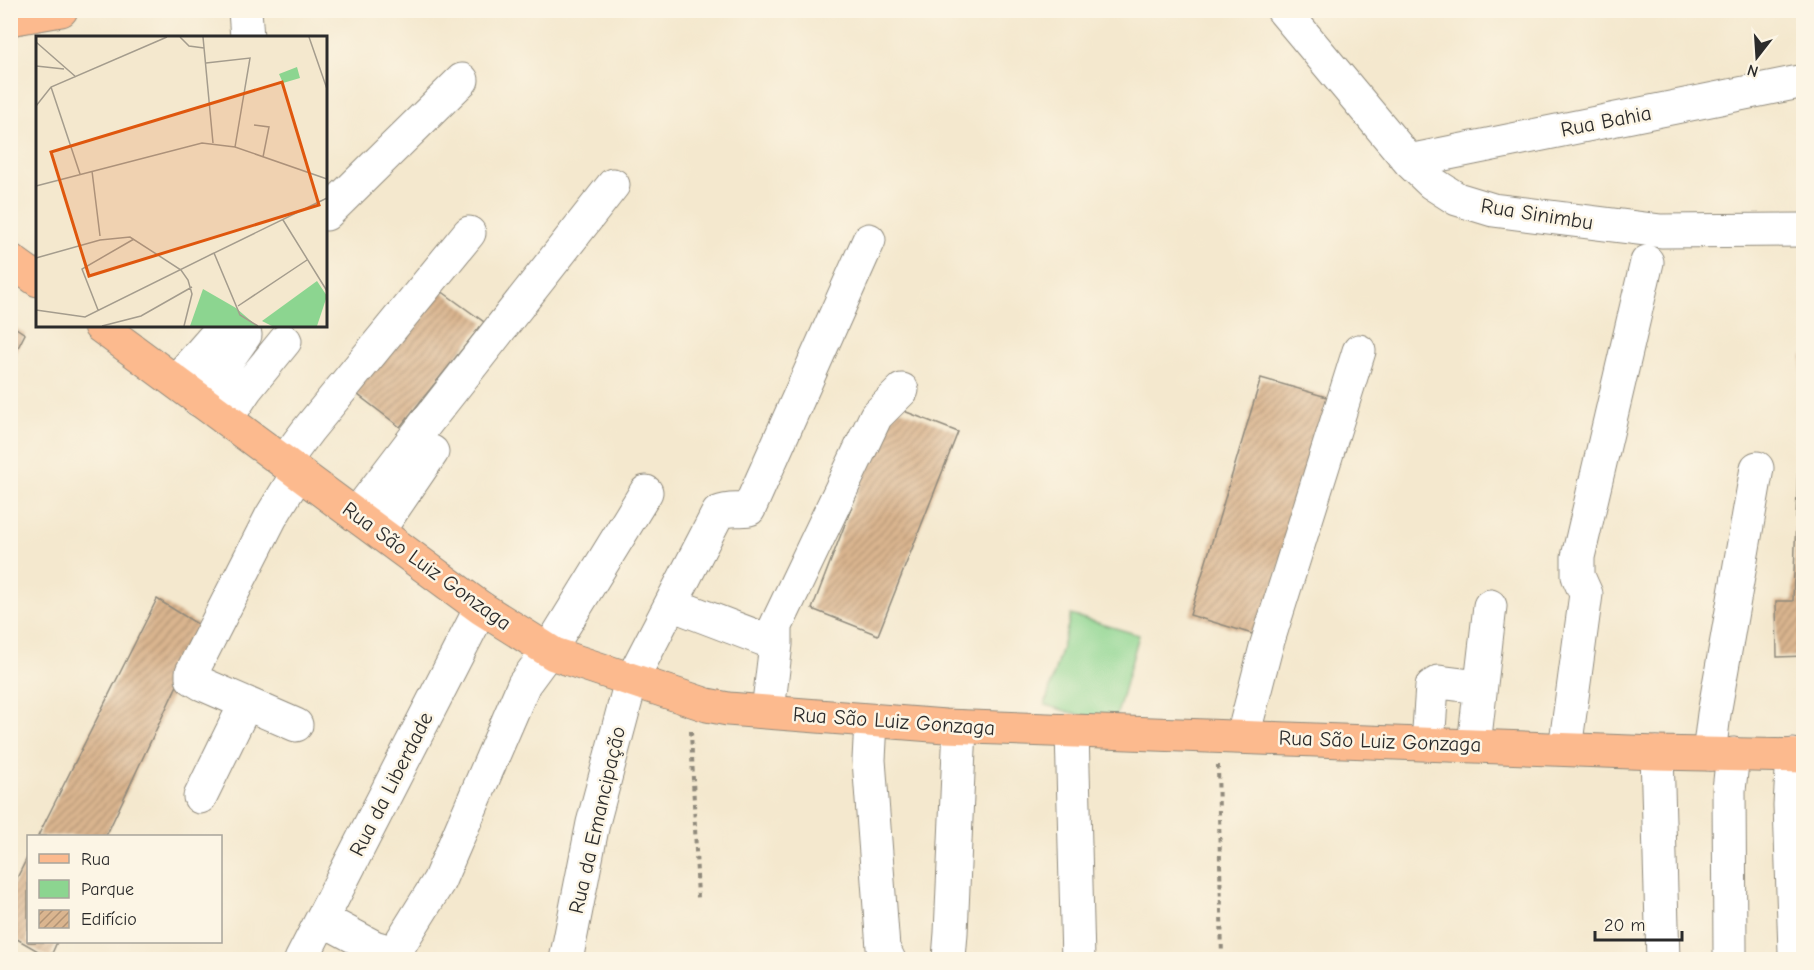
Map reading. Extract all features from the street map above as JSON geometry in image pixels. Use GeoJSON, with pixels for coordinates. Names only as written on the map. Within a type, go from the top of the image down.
{"type":"FeatureCollection","features":[{"type":"Feature","properties":{"kind":"main road"},"geometry":{"type":"LineString","coordinates":[[10,260],[36,279]]}},
{"type":"Feature","properties":{"kind":"main road","name":"Rua São Luiz Gonzaga"},"geometry":{"type":"LineString","coordinates":[[101,327],[481,608],[549,650],[631,681],[691,700],[728,709],[960,727],[1657,753],[1798,756]]}},
{"type":"Feature","properties":{"kind":"street"},"geometry":{"type":"LineString","coordinates":[[245,10],[247,36]]}},
{"type":"Feature","properties":{"kind":"street","name":"Rua Sinimbu"},"geometry":{"type":"LineString","coordinates":[[1283,10],[1409,161],[1432,183],[1457,199],[1493,210],[1661,231],[1803,230]]}},
{"type":"Feature","properties":{"kind":"street"},"geometry":{"type":"LineString","coordinates":[[327,213],[462,80]]}},
{"type":"Feature","properties":{"kind":"street","name":"Rua Bahia"},"geometry":{"type":"LineString","coordinates":[[1409,161],[1803,81]]}},
{"type":"Feature","properties":{"kind":"street"},"geometry":{"type":"LineString","coordinates":[[367,523],[426,423],[613,185]]}},
{"type":"Feature","properties":{"kind":"street"},"geometry":{"type":"LineString","coordinates":[[296,724],[202,684],[192,678],[192,672],[271,517],[308,430],[469,233]]}},
{"type":"Feature","properties":{"kind":"street","name":"Rua da Emancipação"},"geometry":{"type":"LineString","coordinates":[[566,960],[593,823],[631,681],[718,513],[729,508],[749,509],[869,240]]}},
{"type":"Feature","properties":{"kind":"street"},"geometry":{"type":"LineString","coordinates":[[1564,749],[1586,594],[1578,576],[1578,557],[1647,262]]}},
{"type":"Feature","properties":{"kind":"street"},"geometry":{"type":"LineString","coordinates":[[188,390],[235,330]]}},
{"type":"Feature","properties":{"kind":"street"},"geometry":{"type":"LineString","coordinates":[[226,419],[246,389],[285,341]]}},
{"type":"Feature","properties":{"kind":"street"},"geometry":{"type":"LineString","coordinates":[[1231,736],[1266,646],[1359,351]]}},
{"type":"Feature","properties":{"kind":"street"},"geometry":{"type":"LineString","coordinates":[[768,711],[776,626],[876,416],[902,390]]}},
{"type":"Feature","properties":{"kind":"street"},"geometry":{"type":"LineString","coordinates":[[367,523],[432,452]]}},
{"type":"Feature","properties":{"kind":"street"},"geometry":{"type":"LineString","coordinates":[[1730,951],[1729,790],[1714,714],[1756,468]]}},
{"type":"Feature","properties":{"kind":"street"},"geometry":{"type":"LineString","coordinates":[[322,919],[374,947],[388,951],[398,947],[439,881],[524,684],[549,650],[646,492]]}},
{"type":"Feature","properties":{"kind":"street"},"geometry":{"type":"LineString","coordinates":[[671,604],[776,645]]}},
{"type":"Feature","properties":{"kind":"street"},"geometry":{"type":"LineString","coordinates":[[1474,745],[1490,606]]}},
{"type":"Feature","properties":{"kind":"street","name":"Rua da Liberdade"},"geometry":{"type":"LineString","coordinates":[[301,960],[481,608]]}},
{"type":"Feature","properties":{"kind":"street"},"geometry":{"type":"LineString","coordinates":[[1428,744],[1432,686],[1439,682],[1479,687]]}},
{"type":"Feature","properties":{"kind":"street"},"geometry":{"type":"LineString","coordinates":[[200,797],[246,703]]}},
{"type":"Feature","properties":{"kind":"street"},"geometry":{"type":"LineString","coordinates":[[871,721],[869,760],[883,948],[889,960]]}},
{"type":"Feature","properties":{"kind":"street"},"geometry":{"type":"LineString","coordinates":[[948,960],[960,727]]}},
{"type":"Feature","properties":{"kind":"street"},"geometry":{"type":"LineString","coordinates":[[1072,731],[1078,960]]}},
{"type":"Feature","properties":{"kind":"street"},"geometry":{"type":"LineString","coordinates":[[1657,753],[1663,960]]}},
{"type":"Feature","properties":{"kind":"street"},"geometry":{"type":"LineString","coordinates":[[1795,952],[1790,805],[1798,756]]}},
{"type":"Feature","properties":{"kind":"path"},"geometry":{"type":"LineString","coordinates":[[691,700],[698,899]]}},
{"type":"Feature","properties":{"kind":"path"},"geometry":{"type":"LineString","coordinates":[[1222,960],[1218,782],[1231,736]]}},
{"type":"Feature","properties":{"kind":"green space"},"geometry":{"type":"Polygon","coordinates":[[[1071,615],[1139,635],[1114,725],[1045,705],[1071,615]]]}},
{"type":"Feature","properties":{"kind":"building"},"geometry":{"type":"Polygon","coordinates":[[[437,288],[484,322],[400,427],[353,391],[437,288]]]}},
{"type":"Feature","properties":{"kind":"building"},"geometry":{"type":"Polygon","coordinates":[[[10,324],[25,334],[10,363],[10,324]]]}},
{"type":"Feature","properties":{"kind":"building"},"geometry":{"type":"Polygon","coordinates":[[[1802,355],[1804,355],[1804,656],[1777,657],[1776,601],[1793,601],[1802,355]]]}},
{"type":"Feature","properties":{"kind":"building"},"geometry":{"type":"Polygon","coordinates":[[[1261,378],[1330,398],[1259,636],[1190,615],[1261,378]]]}},
{"type":"Feature","properties":{"kind":"building"},"geometry":{"type":"Polygon","coordinates":[[[891,406],[958,432],[878,635],[812,609],[891,406]]]}},
{"type":"Feature","properties":{"kind":"building"},"geometry":{"type":"Polygon","coordinates":[[[157,599],[204,628],[106,835],[39,835],[157,599]]]}},
{"type":"Feature","properties":{"kind":"building"},"geometry":{"type":"Polygon","coordinates":[[[27,858],[27,943],[57,943],[50,958],[10,935],[10,892],[27,858]]]}}]}
